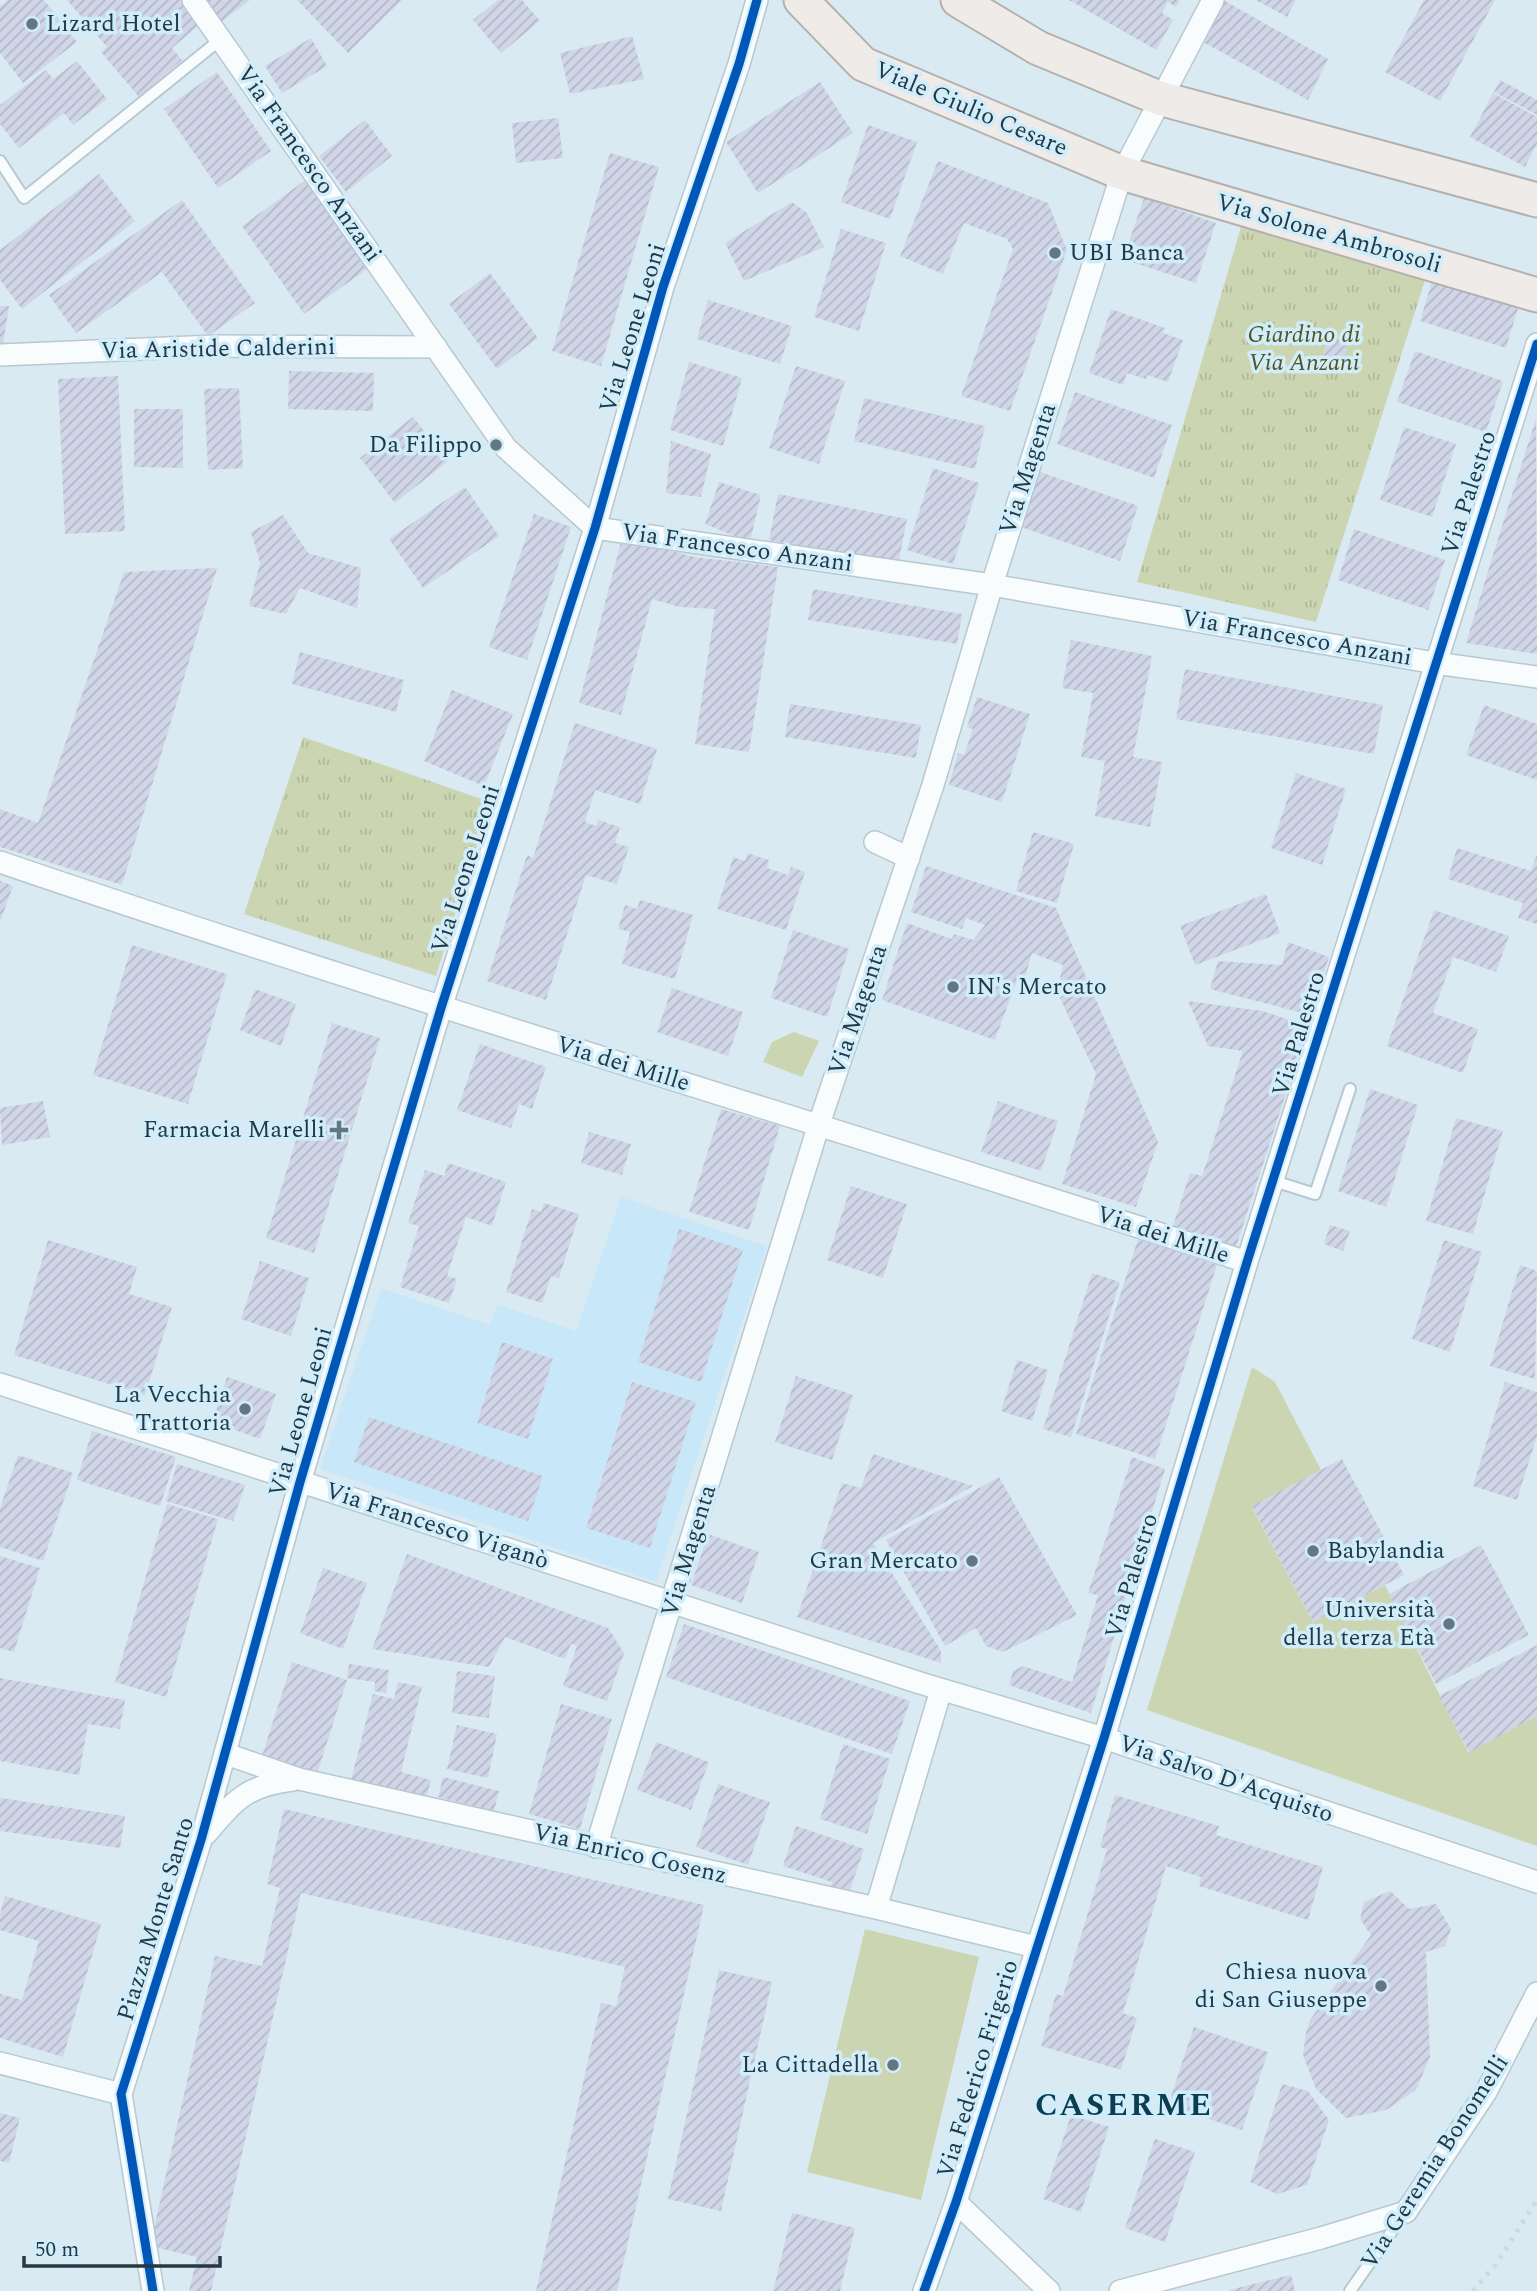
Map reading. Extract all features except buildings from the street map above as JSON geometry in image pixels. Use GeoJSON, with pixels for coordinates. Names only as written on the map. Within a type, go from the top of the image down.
{"type":"FeatureCollection","features":[{"type":"Feature","properties":{"kind":"main road","name":"Viale Giulio Cesare"},"geometry":{"type":"LineString","coordinates":[[800,0],[863,64],[1122,173]]}},
{"type":"Feature","properties":{"kind":"main road"},"geometry":{"type":"LineString","coordinates":[[958,0],[1038,48],[1159,98],[1537,200]]}},
{"type":"Feature","properties":{"kind":"main road","name":"Via Solone Ambrosoli"},"geometry":{"type":"LineString","coordinates":[[1122,173],[1537,295]]}},
{"type":"Feature","properties":{"kind":"street","name":"Via Francesco Anzani"},"geometry":{"type":"LineString","coordinates":[[193,0],[506,448],[595,528],[992,584],[1435,663],[1537,677]]}},
{"type":"Feature","properties":{"kind":"street","name":"Via Leone Leoni"},"geometry":{"type":"LineString","coordinates":[[226,1754],[300,1482],[442,1008],[595,528],[663,287],[757,0]]}},
{"type":"Feature","properties":{"kind":"street","name":"Via Magenta"},"geometry":{"type":"LineString","coordinates":[[596,1847],[819,1124],[909,858],[992,584],[1122,173],[1159,98],[1213,0]]}},
{"type":"Feature","properties":{"kind":"street","name":"Via Palestro"},"geometry":{"type":"LineString","coordinates":[[1036,1947],[1104,1738],[1247,1262],[1537,344]]}},
{"type":"Feature","properties":{"kind":"street","name":"Via Aristide Calderini"},"geometry":{"type":"LineString","coordinates":[[0,355],[215,346],[436,347]]}},
{"type":"Feature","properties":{"kind":"street"},"geometry":{"type":"LineString","coordinates":[[875,842],[909,858]]}},
{"type":"Feature","properties":{"kind":"street","name":"Via dei Mille"},"geometry":{"type":"LineString","coordinates":[[0,862],[442,1008],[819,1124],[1247,1262]]}},
{"type":"Feature","properties":{"kind":"street","name":"Via Francesco Viganò"},"geometry":{"type":"LineString","coordinates":[[0,1384],[674,1601]]}},
{"type":"Feature","properties":{"kind":"street","name":"Via Salvo D'Acquisto"},"geometry":{"type":"LineString","coordinates":[[674,1601],[941,1690],[1104,1738],[1537,1882]]}},
{"type":"Feature","properties":{"kind":"street"},"geometry":{"type":"LineString","coordinates":[[876,1908],[941,1690]]}},
{"type":"Feature","properties":{"kind":"street","name":"Via Enrico Cosenz"},"geometry":{"type":"LineString","coordinates":[[226,1754],[299,1779],[876,1908],[1036,1947]]}},
{"type":"Feature","properties":{"kind":"street","name":"Piazza Monte Santo"},"geometry":{"type":"LineString","coordinates":[[121,2094],[226,1754]]}},
{"type":"Feature","properties":{"kind":"street"},"geometry":{"type":"LineString","coordinates":[[201,1840],[234,1802],[249,1790],[268,1783],[299,1779]]}},
{"type":"Feature","properties":{"kind":"street","name":"Via Federico Frigerio"},"geometry":{"type":"LineString","coordinates":[[924,2291],[956,2202],[1036,1947]]}},
{"type":"Feature","properties":{"kind":"street","name":"Via Geremia Bonomelli"},"geometry":{"type":"LineString","coordinates":[[1406,2212],[1486,2092],[1537,1993]]}},
{"type":"Feature","properties":{"kind":"street"},"geometry":{"type":"LineString","coordinates":[[0,2063],[121,2094],[152,2291]]}},
{"type":"Feature","properties":{"kind":"street"},"geometry":{"type":"LineString","coordinates":[[956,2202],[1049,2291]]}},
{"type":"Feature","properties":{"kind":"street"},"geometry":{"type":"LineString","coordinates":[[1120,2291],[1321,2238],[1406,2212]]}},
{"type":"Feature","properties":{"kind":"lane"},"geometry":{"type":"LineString","coordinates":[[0,161],[23,198],[221,39]]}},
{"type":"Feature","properties":{"kind":"lane"},"geometry":{"type":"LineString","coordinates":[[1274,1181],[1315,1194],[1350,1088]]}},
{"type":"Feature","properties":{"kind":"lane","name":"Via Geremia Bonomelli"},"geometry":{"type":"LineString","coordinates":[[1350,2291],[1406,2212]]}},
{"type":"Feature","properties":{"kind":"shaded area"},"geometry":{"type":"Polygon","coordinates":[[[621,1197],[767,1246],[656,1582],[320,1469],[381,1288],[490,1325],[497,1304],[576,1331],[621,1197]],[[679,1230],[638,1362],[701,1382],[743,1250],[679,1230]],[[502,1343],[477,1422],[528,1439],[553,1359],[502,1343]],[[632,1382],[586,1527],[650,1548],[696,1403],[632,1382]]]}},
{"type":"Feature","properties":{"kind":"green space","name":"Giardino di Via Anzani"},"geometry":{"type":"Polygon","coordinates":[[[1243,220],[1427,274],[1316,622],[1137,582],[1243,220]]]}},
{"type":"Feature","properties":{"kind":"green space"},"geometry":{"type":"Polygon","coordinates":[[[303,737],[490,802],[436,976],[244,914],[303,737]]]}},
{"type":"Feature","properties":{"kind":"green space"},"geometry":{"type":"Polygon","coordinates":[[[794,1032],[819,1041],[802,1077],[763,1062],[772,1042],[794,1032]]]}},
{"type":"Feature","properties":{"kind":"green space"},"geometry":{"type":"Polygon","coordinates":[[[1252,1367],[1275,1382],[1321,1470],[1252,1507],[1313,1622],[1385,1585],[1468,1752],[1537,1716],[1537,1846],[1147,1710],[1252,1367]]]}},
{"type":"Feature","properties":{"kind":"green space","name":"La Cittadella"},"geometry":{"type":"Polygon","coordinates":[[[865,1929],[979,1957],[921,2200],[807,2172],[865,1929]]]}},
{"type":"Feature","properties":{"kind":"railway"},"geometry":{"type":"LineString","coordinates":[[1473,2291],[1497,2263],[1537,2200]]}},
{"type":"Feature","properties":{"kind":"cycle path"},"geometry":{"type":"LineString","coordinates":[[153,2291],[121,2094],[201,1840],[300,1482],[441,1008],[595,528],[663,287],[739,64],[757,0]]}},
{"type":"Feature","properties":{"kind":"cycle path"},"geometry":{"type":"LineString","coordinates":[[924,2291],[956,2202],[1104,1738],[1247,1262],[1537,344]]}},
{"type":"Feature","properties":{"kind":"place","name":"Lizard Hotel"},"geometry":{"type":"Point","coordinates":[32,24]}},
{"type":"Feature","properties":{"kind":"place","name":"UBI Banca"},"geometry":{"type":"Point","coordinates":[1055,253]}},
{"type":"Feature","properties":{"kind":"place","name":"Da Filippo"},"geometry":{"type":"Point","coordinates":[496,445]}},
{"type":"Feature","properties":{"kind":"place","name":"IN's Mercato"},"geometry":{"type":"Point","coordinates":[953,987]}},
{"type":"Feature","properties":{"kind":"place","name":"Farmacia Marelli"},"geometry":{"type":"Point","coordinates":[339,1130]}},
{"type":"Feature","properties":{"kind":"place","name":"La Vecchia Trattoria"},"geometry":{"type":"Point","coordinates":[245,1409]}},
{"type":"Feature","properties":{"kind":"place","name":"Babylandia"},"geometry":{"type":"Point","coordinates":[1313,1551]}},
{"type":"Feature","properties":{"kind":"place","name":"Gran Mercato"},"geometry":{"type":"Point","coordinates":[972,1561]}},
{"type":"Feature","properties":{"kind":"place","name":"Università della terza Età"},"geometry":{"type":"Point","coordinates":[1449,1624]}},
{"type":"Feature","properties":{"kind":"place","name":"Chiesa nuova di San Giuseppe"},"geometry":{"type":"Point","coordinates":[1381,1986]}},
{"type":"Feature","properties":{"kind":"place","name":"La Cittadella"},"geometry":{"type":"Point","coordinates":[893,2065]}},
{"type":"Feature","properties":{"kind":"district","name":"CASERME"},"geometry":{"type":"Point","coordinates":[1124,2105]}}]}
